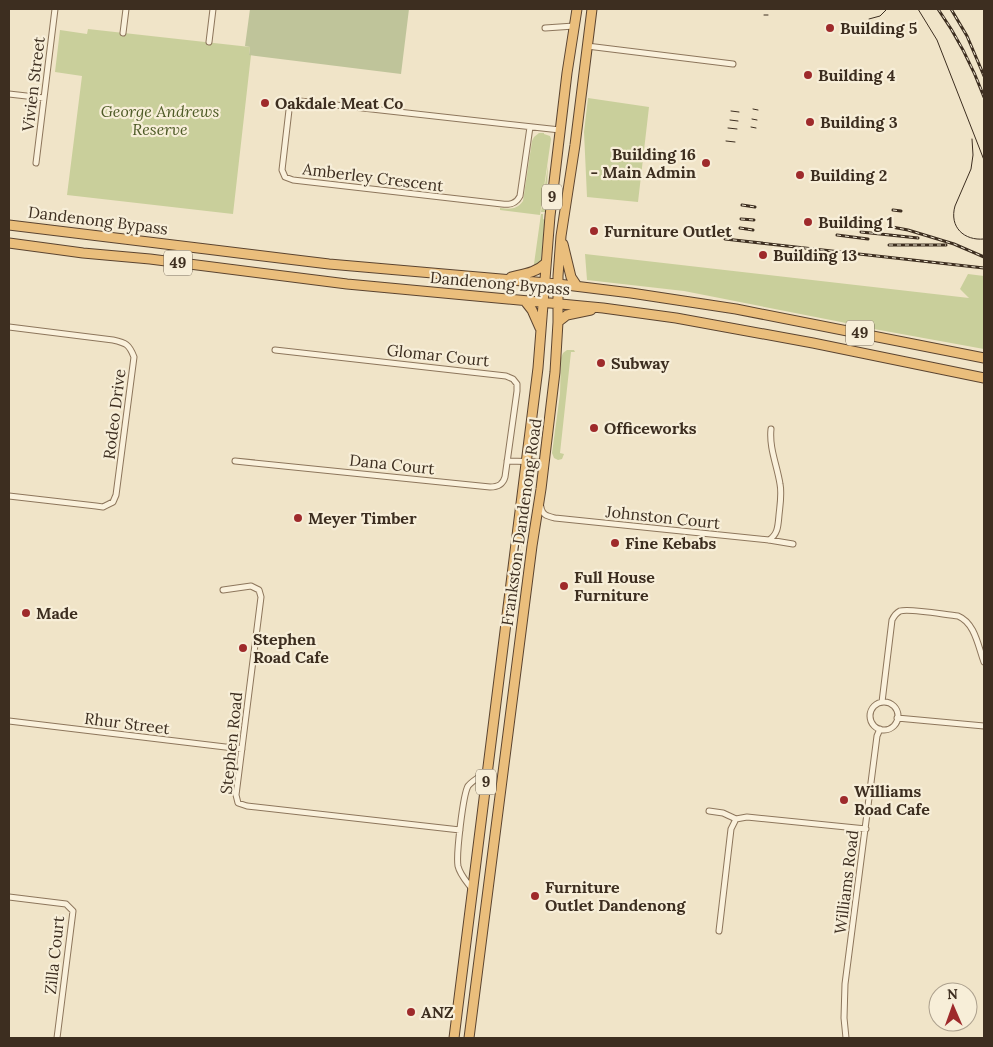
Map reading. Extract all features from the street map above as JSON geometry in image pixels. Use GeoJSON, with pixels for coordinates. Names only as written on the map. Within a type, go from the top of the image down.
{"type":"FeatureCollection","features":[{"type":"Feature","properties":{"kind":"highway","name":"Frankston-Dandenong Road"},"geometry":{"type":"LineString","coordinates":[[454,1038],[538,368],[551,208],[577,9]]}},
{"type":"Feature","properties":{"kind":"highway","name":"Frankston-Dandenong Road"},"geometry":{"type":"LineString","coordinates":[[469,1038],[544,466],[555,372],[561,236],[577,132],[592,9]]}},
{"type":"Feature","properties":{"kind":"highway"},"geometry":{"type":"LineString","coordinates":[[572,44],[587,46]]}},
{"type":"Feature","properties":{"kind":"highway"},"geometry":{"type":"LineString","coordinates":[[560,130],[577,132]]}},
{"type":"Feature","properties":{"kind":"highway","name":"Dandenong Bypass"},"geometry":{"type":"LineString","coordinates":[[9,224],[329,264],[558,284],[631,293],[736,309],[984,358]]}},
{"type":"Feature","properties":{"kind":"highway"},"geometry":{"type":"LineString","coordinates":[[561,236],[571,277],[577,286]]}},
{"type":"Feature","properties":{"kind":"highway","name":"Dandenong Bypass"},"geometry":{"type":"LineString","coordinates":[[9,243],[347,284],[603,308],[676,318],[794,339],[984,378]]}},
{"type":"Feature","properties":{"kind":"highway"},"geometry":{"type":"LineString","coordinates":[[503,279],[536,271],[546,263]]}},
{"type":"Feature","properties":{"kind":"highway"},"geometry":{"type":"LineString","coordinates":[[526,301],[541,331]]}},
{"type":"Feature","properties":{"kind":"highway"},"geometry":{"type":"LineString","coordinates":[[558,322],[573,313],[603,308]]}},
{"type":"Feature","properties":{"kind":"highway"},"geometry":{"type":"LineString","coordinates":[[502,652],[518,654]]}},
{"type":"Feature","properties":{"kind":"highway"},"geometry":{"type":"LineString","coordinates":[[487,772],[503,774]]}},
{"type":"Feature","properties":{"kind":"highway"},"geometry":{"type":"LineString","coordinates":[[472,890],[489,892]]}},
{"type":"Feature","properties":{"kind":"street","name":"Vivien Street"},"geometry":{"type":"LineString","coordinates":[[36,163],[55,9]]}},
{"type":"Feature","properties":{"kind":"street"},"geometry":{"type":"LineString","coordinates":[[123,33],[126,9]]}},
{"type":"Feature","properties":{"kind":"street"},"geometry":{"type":"LineString","coordinates":[[209,42],[213,9]]}},
{"type":"Feature","properties":{"kind":"street"},"geometry":{"type":"LineString","coordinates":[[546,28],[574,26]]}},
{"type":"Feature","properties":{"kind":"street"},"geometry":{"type":"LineString","coordinates":[[587,46],[734,64]]}},
{"type":"Feature","properties":{"kind":"street"},"geometry":{"type":"LineString","coordinates":[[9,94],[44,98]]}},
{"type":"Feature","properties":{"kind":"street","name":"Amberley Crescent"},"geometry":{"type":"LineString","coordinates":[[530,127],[520,196],[517,201],[511,204],[293,180],[285,177],[282,170],[288,112],[292,105],[303,101],[560,130]]}},
{"type":"Feature","properties":{"kind":"street","name":"Rodeo Drive"},"geometry":{"type":"LineString","coordinates":[[9,327],[126,343],[134,357],[116,495],[113,502],[103,507],[9,496]]}},
{"type":"Feature","properties":{"kind":"street","name":"Glomar Court"},"geometry":{"type":"LineString","coordinates":[[275,350],[506,376],[517,384],[507,461]]}},
{"type":"Feature","properties":{"kind":"street"},"geometry":{"type":"LineString","coordinates":[[769,540],[777,531],[782,495],[771,444],[771,429]]}},
{"type":"Feature","properties":{"kind":"street","name":"Dana Court"},"geometry":{"type":"LineString","coordinates":[[235,461],[496,487],[503,482],[507,461]]}},
{"type":"Feature","properties":{"kind":"street"},"geometry":{"type":"LineString","coordinates":[[507,461],[526,462],[544,466]]}},
{"type":"Feature","properties":{"kind":"street"},"geometry":{"type":"LineString","coordinates":[[539,499],[542,513],[555,518]]}},
{"type":"Feature","properties":{"kind":"street","name":"Johnston Court"},"geometry":{"type":"LineString","coordinates":[[535,526],[542,520],[555,518],[793,544]]}},
{"type":"Feature","properties":{"kind":"street","name":"Stephen Road"},"geometry":{"type":"LineString","coordinates":[[223,590],[251,586],[259,590],[261,597],[236,795],[238,803],[247,806],[460,830]]}},
{"type":"Feature","properties":{"kind":"street"},"geometry":{"type":"LineString","coordinates":[[882,702],[892,620],[895,614],[901,610],[958,616],[964,619],[971,628],[984,662]]}},
{"type":"Feature","properties":{"kind":"street"},"geometry":{"type":"LineString","coordinates":[[882,702],[895,708],[897,718],[893,726],[880,729],[872,724],[870,714],[874,706],[882,702]]}},
{"type":"Feature","properties":{"kind":"street"},"geometry":{"type":"LineString","coordinates":[[897,718],[984,726]]}},
{"type":"Feature","properties":{"kind":"street","name":"Rhur Street"},"geometry":{"type":"LineString","coordinates":[[9,721],[242,749]]}},
{"type":"Feature","properties":{"kind":"street","name":"Williams Road"},"geometry":{"type":"LineString","coordinates":[[846,1038],[844,994],[877,736],[880,729]]}},
{"type":"Feature","properties":{"kind":"street"},"geometry":{"type":"LineString","coordinates":[[472,890],[459,871],[458,866],[460,830],[467,788],[473,781],[487,772]]}},
{"type":"Feature","properties":{"kind":"street"},"geometry":{"type":"LineString","coordinates":[[709,812],[723,813],[736,819],[747,816],[866,829]]}},
{"type":"Feature","properties":{"kind":"street"},"geometry":{"type":"LineString","coordinates":[[719,931],[731,829],[736,819]]}},
{"type":"Feature","properties":{"kind":"street","name":"Zilla Court"},"geometry":{"type":"LineString","coordinates":[[9,898],[66,904],[73,911],[58,1038]]}},
{"type":"Feature","properties":{"kind":"green space"},"geometry":{"type":"Polygon","coordinates":[[[250,9],[409,9],[401,74],[249,55],[250,47],[245,46],[250,9]]]}},
{"type":"Feature","properties":{"kind":"green space","name":"George Andrews Reserve"},"geometry":{"type":"Polygon","coordinates":[[[88,29],[250,47],[249,55],[251,55],[233,214],[67,195],[82,76],[55,72],[60,30],[87,34],[88,29]]]}},
{"type":"Feature","properties":{"kind":"green space"},"geometry":{"type":"Polygon","coordinates":[[[588,98],[649,107],[638,202],[587,197],[584,132],[588,98]]]}},
{"type":"Feature","properties":{"kind":"green space"},"geometry":{"type":"Polygon","coordinates":[[[539,133],[550,136],[551,139],[540,215],[500,210],[500,208],[510,209],[516,207],[523,201],[532,141],[539,133]]]}},
{"type":"Feature","properties":{"kind":"green space"},"geometry":{"type":"Polygon","coordinates":[[[548,165],[546,212],[541,212],[548,165]]]}},
{"type":"Feature","properties":{"kind":"green space"},"geometry":{"type":"Polygon","coordinates":[[[541,214],[543,214],[543,219],[545,220],[541,260],[536,269],[534,264],[541,214]]]}},
{"type":"Feature","properties":{"kind":"green space"},"geometry":{"type":"Polygon","coordinates":[[[585,254],[969,298],[960,289],[968,274],[984,276],[984,349],[684,291],[587,280],[585,254]]]}},
{"type":"Feature","properties":{"kind":"green space"},"geometry":{"type":"Polygon","coordinates":[[[567,350],[574,350],[575,352],[571,352],[560,453],[564,454],[562,459],[558,460],[554,458],[552,453],[560,394],[561,358],[567,350]]]}},
{"type":"Feature","properties":{"kind":"tram line"},"geometry":{"type":"LineString","coordinates":[[869,19],[880,16],[887,9]]}},
{"type":"Feature","properties":{"kind":"tram line"},"geometry":{"type":"LineString","coordinates":[[918,9],[937,40],[984,160]]}},
{"type":"Feature","properties":{"kind":"tram line"},"geometry":{"type":"LineString","coordinates":[[753,109],[758,110]]}},
{"type":"Feature","properties":{"kind":"tram line"},"geometry":{"type":"LineString","coordinates":[[731,111],[739,112]]}},
{"type":"Feature","properties":{"kind":"tram line"},"geometry":{"type":"LineString","coordinates":[[752,119],[757,120]]}},
{"type":"Feature","properties":{"kind":"tram line"},"geometry":{"type":"LineString","coordinates":[[730,120],[738,121]]}},
{"type":"Feature","properties":{"kind":"tram line"},"geometry":{"type":"LineString","coordinates":[[751,127],[756,128]]}},
{"type":"Feature","properties":{"kind":"tram line"},"geometry":{"type":"LineString","coordinates":[[728,128],[737,129]]}},
{"type":"Feature","properties":{"kind":"tram line"},"geometry":{"type":"LineString","coordinates":[[972,139],[973,155],[971,169],[955,206],[954,220],[956,226],[964,235],[970,238],[984,239]]}},
{"type":"Feature","properties":{"kind":"tram line"},"geometry":{"type":"LineString","coordinates":[[726,141],[735,142]]}},
{"type":"Feature","properties":{"kind":"railway"},"geometry":{"type":"LineString","coordinates":[[938,9],[964,51],[984,97]]}},
{"type":"Feature","properties":{"kind":"railway"},"geometry":{"type":"LineString","coordinates":[[951,9],[967,36],[984,76]]}},
{"type":"Feature","properties":{"kind":"railway"},"geometry":{"type":"LineString","coordinates":[[742,205],[755,207]]}},
{"type":"Feature","properties":{"kind":"railway"},"geometry":{"type":"LineString","coordinates":[[893,210],[901,211]]}},
{"type":"Feature","properties":{"kind":"railway"},"geometry":{"type":"LineString","coordinates":[[741,219],[754,220]]}},
{"type":"Feature","properties":{"kind":"railway"},"geometry":{"type":"LineString","coordinates":[[862,224],[869,224]]}},
{"type":"Feature","properties":{"kind":"railway"},"geometry":{"type":"LineString","coordinates":[[892,227],[954,244],[984,257]]}},
{"type":"Feature","properties":{"kind":"railway"},"geometry":{"type":"LineString","coordinates":[[740,228],[753,230]]}},
{"type":"Feature","properties":{"kind":"railway"},"geometry":{"type":"LineString","coordinates":[[861,232],[918,238]]}},
{"type":"Feature","properties":{"kind":"railway"},"geometry":{"type":"LineString","coordinates":[[837,235],[868,239]]}},
{"type":"Feature","properties":{"kind":"railway"},"geometry":{"type":"LineString","coordinates":[[725,239],[984,268]]}},
{"type":"Feature","properties":{"kind":"railway"},"geometry":{"type":"LineString","coordinates":[[889,245],[946,245]]}},
{"type":"Feature","properties":{"kind":"place","name":"Building 5"},"geometry":{"type":"Point","coordinates":[830,28]}},
{"type":"Feature","properties":{"kind":"place","name":"Building 4"},"geometry":{"type":"Point","coordinates":[808,75]}},
{"type":"Feature","properties":{"kind":"place","name":"Oakdale Meat Co"},"geometry":{"type":"Point","coordinates":[265,103]}},
{"type":"Feature","properties":{"kind":"place","name":"Building 3"},"geometry":{"type":"Point","coordinates":[810,122]}},
{"type":"Feature","properties":{"kind":"place","name":"Building 16 - Main Admin"},"geometry":{"type":"Point","coordinates":[706,163]}},
{"type":"Feature","properties":{"kind":"place","name":"Building 2"},"geometry":{"type":"Point","coordinates":[800,175]}},
{"type":"Feature","properties":{"kind":"place","name":"Building 1"},"geometry":{"type":"Point","coordinates":[808,222]}},
{"type":"Feature","properties":{"kind":"place","name":"Furniture Outlet"},"geometry":{"type":"Point","coordinates":[594,231]}},
{"type":"Feature","properties":{"kind":"place","name":"Building 13"},"geometry":{"type":"Point","coordinates":[763,255]}},
{"type":"Feature","properties":{"kind":"place","name":"Subway"},"geometry":{"type":"Point","coordinates":[601,363]}},
{"type":"Feature","properties":{"kind":"place","name":"Officeworks"},"geometry":{"type":"Point","coordinates":[594,428]}},
{"type":"Feature","properties":{"kind":"place","name":"Meyer Timber"},"geometry":{"type":"Point","coordinates":[298,518]}},
{"type":"Feature","properties":{"kind":"place","name":"Fine Kebabs"},"geometry":{"type":"Point","coordinates":[615,543]}},
{"type":"Feature","properties":{"kind":"place","name":"Full House Furniture"},"geometry":{"type":"Point","coordinates":[564,586]}},
{"type":"Feature","properties":{"kind":"place","name":"Made"},"geometry":{"type":"Point","coordinates":[26,613]}},
{"type":"Feature","properties":{"kind":"place","name":"Stephen Road Cafe"},"geometry":{"type":"Point","coordinates":[243,648]}},
{"type":"Feature","properties":{"kind":"place","name":"Williams Road Cafe"},"geometry":{"type":"Point","coordinates":[844,800]}},
{"type":"Feature","properties":{"kind":"place","name":"Furniture Outlet Dandenong"},"geometry":{"type":"Point","coordinates":[535,896]}},
{"type":"Feature","properties":{"kind":"place","name":"ANZ"},"geometry":{"type":"Point","coordinates":[411,1012]}}]}
